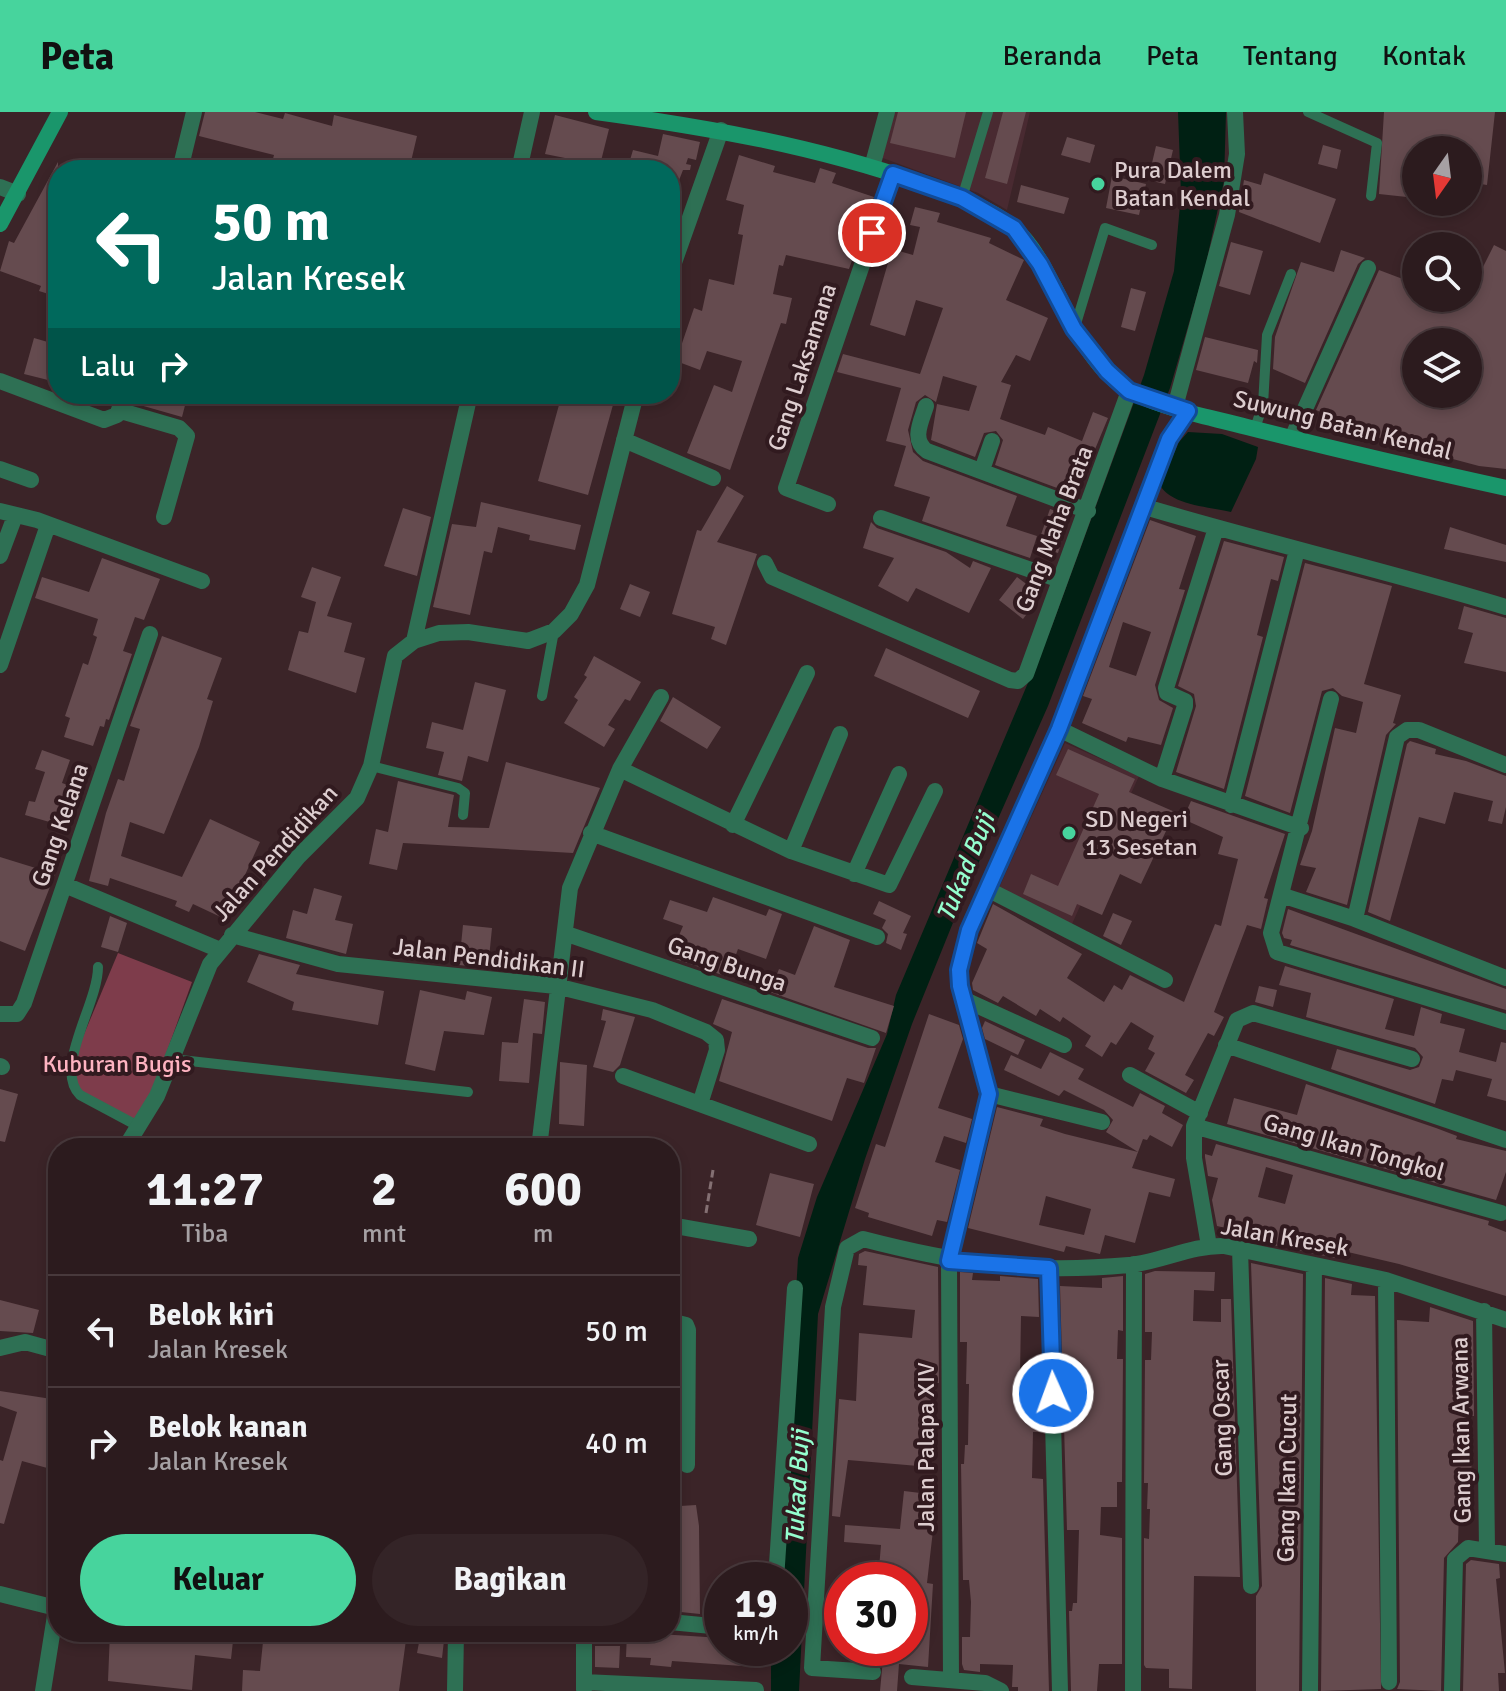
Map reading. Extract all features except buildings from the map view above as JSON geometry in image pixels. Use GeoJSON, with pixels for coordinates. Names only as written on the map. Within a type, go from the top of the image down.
{"type":"FeatureCollection","features":[{"type":"Feature","properties":{"kind":"street"},"geometry":{"type":"LineString","coordinates":[[0,224],[60,112]]}},
{"type":"Feature","properties":{"kind":"street"},"geometry":{"type":"LineString","coordinates":[[182,160],[194,112]]}},
{"type":"Feature","properties":{"kind":"street"},"geometry":{"type":"LineString","coordinates":[[521,160],[532,112]]}},
{"type":"Feature","properties":{"kind":"street"},"geometry":{"type":"LineString","coordinates":[[596,112],[721,130],[872,167],[962,198],[1014,228],[1040,264],[1074,329],[1107,371],[1131,392]]}},
{"type":"Feature","properties":{"kind":"street"},"geometry":{"type":"LineString","coordinates":[[872,167],[887,112]]}},
{"type":"Feature","properties":{"kind":"street"},"geometry":{"type":"LineString","coordinates":[[949,1261],[989,1094],[963,999],[959,970],[969,930],[1059,729],[1169,439],[1227,215],[1237,154],[1235,112]]}},
{"type":"Feature","properties":{"kind":"street"},"geometry":{"type":"LineString","coordinates":[[680,246],[721,130]]}},
{"type":"Feature","properties":{"kind":"street","name":"Gang Laksamana"},"geometry":{"type":"LineString","coordinates":[[828,504],[786,488],[893,174]]}},
{"type":"Feature","properties":{"kind":"street"},"geometry":{"type":"LineString","coordinates":[[0,187],[18,194]]}},
{"type":"Feature","properties":{"kind":"street"},"geometry":{"type":"LineString","coordinates":[[1292,438],[1368,268]]}},
{"type":"Feature","properties":{"kind":"street"},"geometry":{"type":"LineString","coordinates":[[0,381],[48,399]]}},
{"type":"Feature","properties":{"kind":"street","name":"Suwung Batan Kendal"},"geometry":{"type":"LineString","coordinates":[[1131,392],[1177,408],[1292,438],[1506,488]]}},
{"type":"Feature","properties":{"kind":"street","name":"Gang Maha Brata"},"geometry":{"type":"LineString","coordinates":[[765,563],[772,577],[1018,681],[1026,674],[1131,392]]}},
{"type":"Feature","properties":{"kind":"street"},"geometry":{"type":"LineString","coordinates":[[61,404],[104,420],[112,419],[122,404]]}},
{"type":"Feature","properties":{"kind":"street"},"geometry":{"type":"LineString","coordinates":[[127,404],[179,428],[187,436],[164,517]]}},
{"type":"Feature","properties":{"kind":"street"},"geometry":{"type":"LineString","coordinates":[[414,641],[468,404]]}},
{"type":"Feature","properties":{"kind":"street"},"geometry":{"type":"LineString","coordinates":[[414,641],[439,633],[468,632],[528,641],[554,631],[571,614],[587,585],[633,404]]}},
{"type":"Feature","properties":{"kind":"street"},"geometry":{"type":"LineString","coordinates":[[926,406],[917,437],[920,446],[1088,511]]}},
{"type":"Feature","properties":{"kind":"street"},"geometry":{"type":"LineString","coordinates":[[624,440],[713,478]]}},
{"type":"Feature","properties":{"kind":"street"},"geometry":{"type":"LineString","coordinates":[[982,470],[992,441]]}},
{"type":"Feature","properties":{"kind":"street"},"geometry":{"type":"LineString","coordinates":[[0,469],[31,480]]}},
{"type":"Feature","properties":{"kind":"street"},"geometry":{"type":"LineString","coordinates":[[1142,506],[1297,550],[1370,566],[1506,607]]}},
{"type":"Feature","properties":{"kind":"street"},"geometry":{"type":"LineString","coordinates":[[0,556],[8,513],[202,581]]}},
{"type":"Feature","properties":{"kind":"street"},"geometry":{"type":"LineString","coordinates":[[881,518],[1060,580]]}},
{"type":"Feature","properties":{"kind":"street"},"geometry":{"type":"LineString","coordinates":[[0,665],[48,525]]}},
{"type":"Feature","properties":{"kind":"street"},"geometry":{"type":"LineString","coordinates":[[1162,779],[1185,706],[1182,699],[1167,693],[1166,688],[1216,528]]}},
{"type":"Feature","properties":{"kind":"street"},"geometry":{"type":"LineString","coordinates":[[1231,805],[1297,550]]}},
{"type":"Feature","properties":{"kind":"street","name":"Gang Kelana"},"geometry":{"type":"LineString","coordinates":[[0,1014],[17,1014],[24,1003],[150,634]]}},
{"type":"Feature","properties":{"kind":"street","name":"Jalan Pendidikan"},"geometry":{"type":"LineString","coordinates":[[131,1138],[157,1096],[197,992],[220,950],[299,856],[357,798],[371,766],[395,656],[414,641]]}},
{"type":"Feature","properties":{"kind":"street"},"geometry":{"type":"LineString","coordinates":[[733,825],[807,673]]}},
{"type":"Feature","properties":{"kind":"street"},"geometry":{"type":"LineString","coordinates":[[540,1138],[556,986],[567,934],[570,888],[620,769],[661,697]]}},
{"type":"Feature","properties":{"kind":"street"},"geometry":{"type":"LineString","coordinates":[[1331,699],[1301,828],[1271,933],[1277,952],[1506,1022]]}},
{"type":"Feature","properties":{"kind":"street"},"geometry":{"type":"LineString","coordinates":[[1059,729],[1162,779],[1301,828]]}},
{"type":"Feature","properties":{"kind":"street"},"geometry":{"type":"LineString","coordinates":[[1355,919],[1397,737],[1407,730],[1419,730],[1506,765]]}},
{"type":"Feature","properties":{"kind":"street"},"geometry":{"type":"LineString","coordinates":[[791,851],[840,734]]}},
{"type":"Feature","properties":{"kind":"street"},"geometry":{"type":"LineString","coordinates":[[620,769],[791,851],[883,884],[892,881],[935,791]]}},
{"type":"Feature","properties":{"kind":"street"},"geometry":{"type":"LineString","coordinates":[[854,874],[899,774]]}},
{"type":"Feature","properties":{"kind":"street"},"geometry":{"type":"LineString","coordinates":[[591,833],[877,937]]}},
{"type":"Feature","properties":{"kind":"street"},"geometry":{"type":"LineString","coordinates":[[65,885],[220,950]]}},
{"type":"Feature","properties":{"kind":"street"},"geometry":{"type":"LineString","coordinates":[[987,889],[1165,980]]}},
{"type":"Feature","properties":{"kind":"street"},"geometry":{"type":"LineString","coordinates":[[1281,895],[1355,919],[1506,978]]}},
{"type":"Feature","properties":{"kind":"street","name":"Gang Bunga"},"geometry":{"type":"LineString","coordinates":[[567,934],[872,1038]]}},
{"type":"Feature","properties":{"kind":"street","name":"Jalan Pendidikan II"},"geometry":{"type":"LineString","coordinates":[[232,935],[338,964],[556,986],[652,1010],[706,1032],[716,1040],[717,1050],[700,1104]]}},
{"type":"Feature","properties":{"kind":"street"},"geometry":{"type":"LineString","coordinates":[[963,999],[1064,1045]]}},
{"type":"Feature","properties":{"kind":"street"},"geometry":{"type":"LineString","coordinates":[[1209,1246],[1194,1158],[1197,1120],[1237,1020],[1253,1013],[1412,1059]]}},
{"type":"Feature","properties":{"kind":"street"},"geometry":{"type":"LineString","coordinates":[[1226,1045],[1506,1140]]}},
{"type":"Feature","properties":{"kind":"street","name":"Gang Ikan Tongkol"},"geometry":{"type":"LineString","coordinates":[[1130,1075],[1197,1120],[1501,1213]]}},
{"type":"Feature","properties":{"kind":"street"},"geometry":{"type":"LineString","coordinates":[[623,1076],[809,1144]]}},
{"type":"Feature","properties":{"kind":"street"},"geometry":{"type":"LineString","coordinates":[[989,1094],[1102,1122]]}},
{"type":"Feature","properties":{"kind":"street"},"geometry":{"type":"LineString","coordinates":[[680,1226],[749,1239]]}},
{"type":"Feature","properties":{"kind":"street","name":"Jalan Kresek"},"geometry":{"type":"LineString","coordinates":[[873,1672],[812,1668],[833,1307],[847,1248],[854,1242],[863,1239],[949,1261],[1049,1268],[1134,1264],[1209,1246],[1240,1249],[1386,1280],[1506,1320]]}},
{"type":"Feature","properties":{"kind":"street","name":"Gang Oscar"},"geometry":{"type":"LineString","coordinates":[[1240,1249],[1251,1586]]}},
{"type":"Feature","properties":{"kind":"street","name":"Jalan Palapa XIV"},"geometry":{"type":"LineString","coordinates":[[949,1261],[951,1680]]}},
{"type":"Feature","properties":{"kind":"street"},"geometry":{"type":"LineString","coordinates":[[1133,1691],[1134,1264]]}},
{"type":"Feature","properties":{"kind":"street","name":"Gang Ikan Cucut"},"geometry":{"type":"LineString","coordinates":[[1310,1691],[1314,1265]]}},
{"type":"Feature","properties":{"kind":"street"},"geometry":{"type":"LineString","coordinates":[[1049,1268],[1060,1691]]}},
{"type":"Feature","properties":{"kind":"street"},"geometry":{"type":"LineString","coordinates":[[1386,1280],[1389,1682]]}},
{"type":"Feature","properties":{"kind":"street"},"geometry":{"type":"LineString","coordinates":[[777,1562],[795,1288]]}},
{"type":"Feature","properties":{"kind":"street","name":"Gang Ikan Arwana"},"geometry":{"type":"LineString","coordinates":[[1484,1311],[1487,1549]]}},
{"type":"Feature","properties":{"kind":"street"},"geometry":{"type":"LineString","coordinates":[[680,1324],[686,1325],[688,1330],[687,1465]]}},
{"type":"Feature","properties":{"kind":"street"},"geometry":{"type":"LineString","coordinates":[[0,1348],[25,1342],[48,1348]]}},
{"type":"Feature","properties":{"kind":"street"},"geometry":{"type":"LineString","coordinates":[[1452,1691],[1452,1567],[1462,1550],[1487,1549],[1506,1554]]}},
{"type":"Feature","properties":{"kind":"street"},"geometry":{"type":"LineString","coordinates":[[0,1594],[48,1602]]}},
{"type":"Feature","properties":{"kind":"street"},"geometry":{"type":"LineString","coordinates":[[680,1623],[704,1625]]}},
{"type":"Feature","properties":{"kind":"street"},"geometry":{"type":"LineString","coordinates":[[43,1691],[51,1642]]}},
{"type":"Feature","properties":{"kind":"street"},"geometry":{"type":"LineString","coordinates":[[455,1691],[456,1642]]}},
{"type":"Feature","properties":{"kind":"street"},"geometry":{"type":"LineString","coordinates":[[584,1642],[584,1686],[756,1690]]}},
{"type":"Feature","properties":{"kind":"street"},"geometry":{"type":"LineString","coordinates":[[912,1677],[985,1683],[1001,1691]]}},
{"type":"Feature","properties":{"kind":"lane"},"geometry":{"type":"LineString","coordinates":[[962,198],[988,112]]}},
{"type":"Feature","properties":{"kind":"lane"},"geometry":{"type":"LineString","coordinates":[[1308,112],[1377,143],[1371,196]]}},
{"type":"Feature","properties":{"kind":"lane"},"geometry":{"type":"LineString","coordinates":[[1074,329],[1105,228],[1152,245]]}},
{"type":"Feature","properties":{"kind":"lane"},"geometry":{"type":"LineString","coordinates":[[1255,428],[1263,405],[1267,335],[1291,274]]}},
{"type":"Feature","properties":{"kind":"lane"},"geometry":{"type":"LineString","coordinates":[[542,696],[554,631]]}},
{"type":"Feature","properties":{"kind":"lane"},"geometry":{"type":"LineString","coordinates":[[371,766],[458,788],[465,793],[467,800],[463,815]]}},
{"type":"Feature","properties":{"kind":"lane"},"geometry":{"type":"LineString","coordinates":[[98,967],[96,991],[73,1054],[70,1075],[73,1088],[80,1095],[138,1126]]}},
{"type":"Feature","properties":{"kind":"lane"},"geometry":{"type":"LineString","coordinates":[[172,1059],[468,1092]]}},
{"type":"Feature","properties":{"kind":"path"},"geometry":{"type":"LineString","coordinates":[[703,1229],[713,1170]]}},
{"type":"Feature","properties":{"kind":"shaded area"},"geometry":{"type":"Polygon","coordinates":[[[891,112],[1030,112],[1007,210],[978,193],[880,157],[891,112]]]}},
{"type":"Feature","properties":{"kind":"shaded area","name":"SD Negeri 13 Sesetan"},"geometry":{"type":"Polygon","coordinates":[[[1065,743],[1139,776],[1072,924],[998,890],[1065,743]]]}},
{"type":"Feature","properties":{"kind":"green space","name":"Kuburan Bugis"},"geometry":{"type":"Polygon","coordinates":[[[118,953],[192,982],[154,1087],[136,1120],[77,1092],[72,1063],[118,953]]]}},
{"type":"Feature","properties":{"kind":"water","name":"Tukad Buji"},"geometry":{"type":"Polygon","coordinates":[[[1178,112],[1226,112],[1224,181],[1205,268],[1170,388],[1048,706],[963,898],[912,1024],[865,1159],[818,1314],[806,1562],[780,1562],[798,1258],[817,1197],[887,1034],[896,995],[1052,626],[1144,375],[1174,271],[1181,194],[1178,112]]]}},
{"type":"Feature","properties":{"kind":"water"},"geometry":{"type":"Polygon","coordinates":[[[1188,432],[1222,434],[1258,447],[1256,459],[1231,512],[1181,501],[1165,492],[1160,485],[1179,442],[1188,432]]]}},
{"type":"Feature","properties":{"kind":"water"},"geometry":{"type":"Polygon","coordinates":[[[771,1666],[800,1666],[799,1691],[771,1691],[771,1666]]]}},
{"type":"Feature","properties":{"kind":"place","name":"Pura Dalem Batan Kendal"},"geometry":{"type":"Point","coordinates":[1098,184]}},
{"type":"Feature","properties":{"kind":"place","name":"SD Negeri 13 Sesetan"},"geometry":{"type":"Point","coordinates":[1069,833]}},
{"type":"Feature","properties":{"kind":"route"},"geometry":{"type":"LineString","coordinates":[[872,233],[893,174],[962,198],[1014,228],[1040,264],[1074,329],[1107,371],[1129,391],[1188,411],[1169,439],[1145,497],[1059,729],[969,930],[959,970],[963,999],[989,1094],[949,1261],[1011,1268],[1049,1268],[1053,1393]]}}]}
